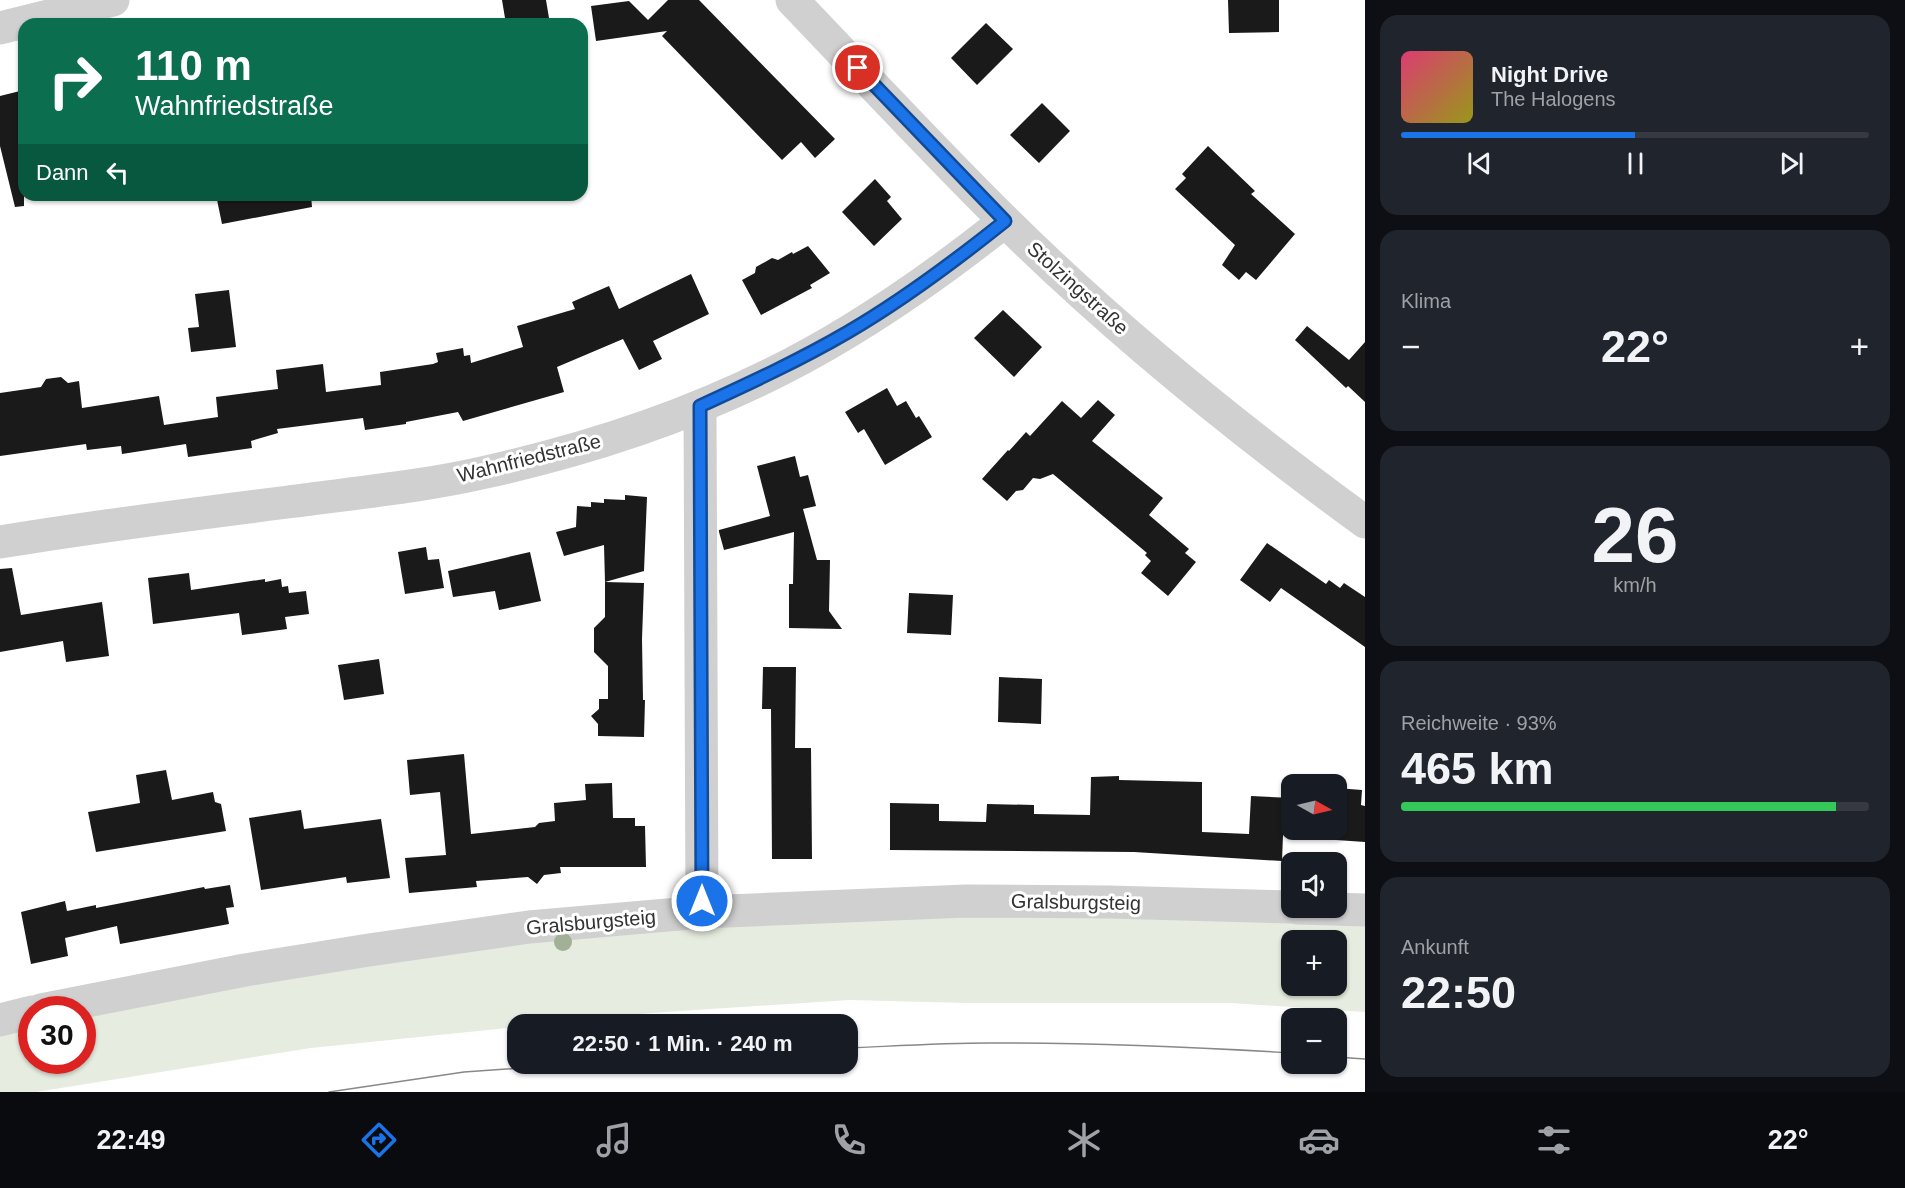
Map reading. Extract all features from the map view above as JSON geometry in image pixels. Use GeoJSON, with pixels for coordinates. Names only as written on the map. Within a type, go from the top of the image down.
{"type":"FeatureCollection","features":[{"type":"Feature","properties":{"kind":"street"},"geometry":{"type":"LineString","coordinates":[[40,18],[113,0]]}},
{"type":"Feature","properties":{"kind":"street","name":"Stolzingstraße"},"geometry":{"type":"LineString","coordinates":[[792,0],[1005,221],[1076,288],[1204,400],[1365,522]]}},
{"type":"Feature","properties":{"kind":"street"},"geometry":{"type":"LineString","coordinates":[[0,28],[18,24]]}},
{"type":"Feature","properties":{"kind":"street","name":"Wahnfriedstraße"},"geometry":{"type":"LineString","coordinates":[[0,542],[78,529],[406,487],[486,472],[588,445],[700,406],[769,375],[849,332],[925,282],[1005,221]]}},
{"type":"Feature","properties":{"kind":"street"},"geometry":{"type":"LineString","coordinates":[[700,406],[702,912]]}},
{"type":"Feature","properties":{"kind":"street","name":"Gralsburgsteig"},"geometry":{"type":"LineString","coordinates":[[96,999],[245,970],[529,927],[702,912],[966,901],[1281,907]]}},
{"type":"Feature","properties":{"kind":"street"},"geometry":{"type":"LineString","coordinates":[[1347,909],[1365,910]]}},
{"type":"Feature","properties":{"kind":"street"},"geometry":{"type":"LineString","coordinates":[[0,1020],[18,1016]]}},
{"type":"Feature","properties":{"kind":"shaded area"},"geometry":{"type":"Polygon","coordinates":[[[965,910],[1365,919],[1365,1012],[1347,1011],[1347,1008],[1231,1003],[967,1003],[849,1000],[640,1014],[507,1014],[507,1028],[311,1048],[36,1092],[0,1092],[0,1032],[18,1027],[18,1074],[96,1074],[96,1011],[523,938],[965,910]]]}},
{"type":"Feature","properties":{"kind":"building"},"geometry":{"type":"Polygon","coordinates":[[[502,0],[546,0],[549,18],[505,18],[502,0]]]}},
{"type":"Feature","properties":{"kind":"building"},"geometry":{"type":"Polygon","coordinates":[[[668,0],[699,0],[835,139],[815,158],[801,142],[782,160],[662,36],[667,31],[596,41],[591,6],[629,1],[648,20],[668,0]]]}},
{"type":"Feature","properties":{"kind":"building"},"geometry":{"type":"Polygon","coordinates":[[[1228,0],[1279,0],[1279,32],[1229,33],[1228,0]]]}},
{"type":"Feature","properties":{"kind":"building"},"geometry":{"type":"Polygon","coordinates":[[[986,23],[1013,49],[977,85],[951,58],[986,23]]]}},
{"type":"Feature","properties":{"kind":"building"},"geometry":{"type":"Polygon","coordinates":[[[18,92],[18,201],[24,201],[24,206],[15,207],[0,146],[0,96],[18,92]]]}},
{"type":"Feature","properties":{"kind":"building"},"geometry":{"type":"Polygon","coordinates":[[[1042,103],[1070,131],[1039,163],[1010,135],[1042,103]]]}},
{"type":"Feature","properties":{"kind":"building"},"geometry":{"type":"Polygon","coordinates":[[[1208,146],[1255,191],[1251,194],[1295,234],[1256,280],[1246,272],[1239,280],[1222,265],[1235,245],[1175,189],[1186,178],[1182,174],[1208,146]]]}},
{"type":"Feature","properties":{"kind":"building"},"geometry":{"type":"Polygon","coordinates":[[[875,179],[891,197],[887,201],[902,219],[874,246],[842,212],[875,179]]]}},
{"type":"Feature","properties":{"kind":"building"},"geometry":{"type":"Polygon","coordinates":[[[217,201],[312,201],[312,207],[222,224],[217,201]]]}},
{"type":"Feature","properties":{"kind":"building"},"geometry":{"type":"Polygon","coordinates":[[[808,246],[830,273],[810,285],[812,288],[761,315],[742,280],[755,273],[756,267],[772,258],[778,260],[808,246]]]}},
{"type":"Feature","properties":{"kind":"building"},"geometry":{"type":"Polygon","coordinates":[[[691,274],[709,314],[653,341],[662,359],[639,370],[623,339],[557,367],[564,392],[463,421],[458,412],[406,422],[406,424],[365,430],[363,418],[277,429],[278,433],[251,441],[252,448],[188,457],[186,444],[122,454],[121,446],[87,450],[86,444],[0,456],[0,393],[41,387],[46,379],[61,377],[68,383],[79,381],[82,408],[159,396],[164,425],[218,417],[216,397],[278,389],[276,370],[323,364],[326,392],[381,385],[380,372],[433,364],[438,362],[436,353],[463,348],[464,356],[470,355],[471,363],[523,347],[517,326],[575,309],[572,302],[609,286],[619,309],[691,274]]]}},
{"type":"Feature","properties":{"kind":"building"},"geometry":{"type":"Polygon","coordinates":[[[229,290],[236,347],[191,352],[188,328],[199,327],[195,294],[229,290]]]}},
{"type":"Feature","properties":{"kind":"building"},"geometry":{"type":"Polygon","coordinates":[[[1003,310],[1042,347],[1014,377],[974,338],[1003,310]]]}},
{"type":"Feature","properties":{"kind":"building"},"geometry":{"type":"Polygon","coordinates":[[[1307,326],[1349,360],[1365,342],[1365,402],[1348,386],[1346,388],[1295,340],[1307,326]]]}},
{"type":"Feature","properties":{"kind":"building"},"geometry":{"type":"Polygon","coordinates":[[[887,388],[897,406],[906,401],[916,418],[919,416],[932,437],[885,465],[864,429],[858,433],[845,412],[887,388]]]}},
{"type":"Feature","properties":{"kind":"building"},"geometry":{"type":"Polygon","coordinates":[[[1098,400],[1115,415],[1092,441],[1163,498],[1149,515],[1189,549],[1185,553],[1196,562],[1168,596],[1141,573],[1151,561],[1145,555],[1147,553],[1053,474],[1040,479],[1033,478],[1023,490],[1016,491],[1007,501],[982,479],[1026,432],[1030,436],[1062,401],[1081,418],[1098,400]]]}},
{"type":"Feature","properties":{"kind":"building"},"geometry":{"type":"Polygon","coordinates":[[[795,456],[800,477],[808,475],[816,506],[803,509],[817,560],[830,560],[829,611],[842,629],[789,628],[789,584],[793,584],[794,532],[724,550],[719,532],[719,530],[770,516],[757,466],[795,456]]]}},
{"type":"Feature","properties":{"kind":"building"},"geometry":{"type":"Polygon","coordinates":[[[625,495],[647,497],[644,571],[605,582],[604,545],[564,556],[556,532],[576,527],[577,506],[591,507],[591,502],[604,503],[604,499],[625,500],[625,495]]]}},
{"type":"Feature","properties":{"kind":"building"},"geometry":{"type":"Polygon","coordinates":[[[1267,543],[1326,584],[1329,580],[1340,588],[1344,583],[1365,597],[1365,647],[1281,588],[1270,602],[1240,580],[1267,543]]]}},
{"type":"Feature","properties":{"kind":"building"},"geometry":{"type":"Polygon","coordinates":[[[426,547],[428,560],[439,559],[444,588],[405,594],[398,552],[426,547]]]}},
{"type":"Feature","properties":{"kind":"building"},"geometry":{"type":"Polygon","coordinates":[[[530,552],[541,601],[499,610],[495,591],[453,597],[448,571],[530,552]]]}},
{"type":"Feature","properties":{"kind":"building"},"geometry":{"type":"Polygon","coordinates":[[[12,568],[21,615],[102,602],[109,656],[66,662],[63,641],[0,652],[0,569],[12,568]]]}},
{"type":"Feature","properties":{"kind":"building"},"geometry":{"type":"Polygon","coordinates":[[[189,573],[191,590],[265,579],[265,582],[281,579],[282,587],[288,586],[289,593],[306,591],[309,614],[285,617],[287,629],[242,635],[239,613],[153,624],[148,578],[189,573]]]}},
{"type":"Feature","properties":{"kind":"building"},"geometry":{"type":"Polygon","coordinates":[[[605,582],[644,583],[642,639],[644,737],[598,736],[598,724],[591,716],[599,709],[599,699],[608,699],[608,666],[594,652],[594,628],[605,617],[605,582]]]}},
{"type":"Feature","properties":{"kind":"building"},"geometry":{"type":"Polygon","coordinates":[[[909,593],[953,595],[951,635],[907,633],[909,593]]]}},
{"type":"Feature","properties":{"kind":"building"},"geometry":{"type":"Polygon","coordinates":[[[379,659],[384,694],[344,700],[338,665],[379,659]]]}},
{"type":"Feature","properties":{"kind":"building"},"geometry":{"type":"Polygon","coordinates":[[[763,667],[796,667],[795,748],[811,748],[812,859],[772,859],[771,709],[762,709],[763,667]]]}},
{"type":"Feature","properties":{"kind":"building"},"geometry":{"type":"Polygon","coordinates":[[[999,677],[1042,679],[1041,724],[998,722],[999,677]]]}},
{"type":"Feature","properties":{"kind":"building"},"geometry":{"type":"Polygon","coordinates":[[[464,754],[471,834],[535,827],[539,823],[555,821],[554,803],[586,800],[585,784],[612,783],[613,818],[635,818],[635,826],[645,826],[646,867],[560,867],[561,873],[544,875],[537,884],[528,877],[476,881],[477,887],[409,893],[405,858],[446,855],[440,792],[410,795],[407,760],[464,754]]]}},
{"type":"Feature","properties":{"kind":"building"},"geometry":{"type":"Polygon","coordinates":[[[166,770],[172,800],[213,792],[215,802],[221,804],[226,831],[96,852],[88,812],[140,803],[136,775],[166,770]]]}},
{"type":"Feature","properties":{"kind":"building"},"geometry":{"type":"Polygon","coordinates":[[[1119,776],[1119,780],[1202,782],[1202,832],[1249,834],[1251,796],[1281,797],[1281,840],[1283,840],[1281,861],[1134,852],[890,850],[890,803],[939,804],[939,821],[986,822],[987,804],[1034,805],[1034,814],[1090,815],[1091,777],[1119,776]]]}},
{"type":"Feature","properties":{"kind":"building"},"geometry":{"type":"Polygon","coordinates":[[[1347,789],[1362,790],[1361,805],[1365,806],[1365,842],[1336,840],[1347,840],[1347,789]]]}},
{"type":"Feature","properties":{"kind":"building"},"geometry":{"type":"Polygon","coordinates":[[[301,810],[304,829],[381,819],[390,878],[347,883],[346,877],[261,890],[249,818],[301,810]]]}},
{"type":"Feature","properties":{"kind":"building"},"geometry":{"type":"Polygon","coordinates":[[[230,885],[234,907],[226,908],[229,924],[120,944],[117,926],[65,938],[68,956],[31,964],[21,912],[65,901],[67,911],[96,905],[96,908],[204,887],[205,889],[230,885]]]}},
{"type":"Feature","properties":{"kind":"tram line"},"geometry":{"type":"LineString","coordinates":[[858,1048],[1027,1043],[1281,1052]]}},
{"type":"Feature","properties":{"kind":"tram line"},"geometry":{"type":"LineString","coordinates":[[1347,1058],[1365,1059]]}},
{"type":"Feature","properties":{"kind":"tram line"},"geometry":{"type":"LineString","coordinates":[[329,1092],[464,1072],[507,1069]]}},
{"type":"Feature","properties":{"kind":"route"},"geometry":{"type":"LineString","coordinates":[[702,901],[700,406],[769,375],[849,332],[925,282],[1005,221],[858,68]]}}]}
